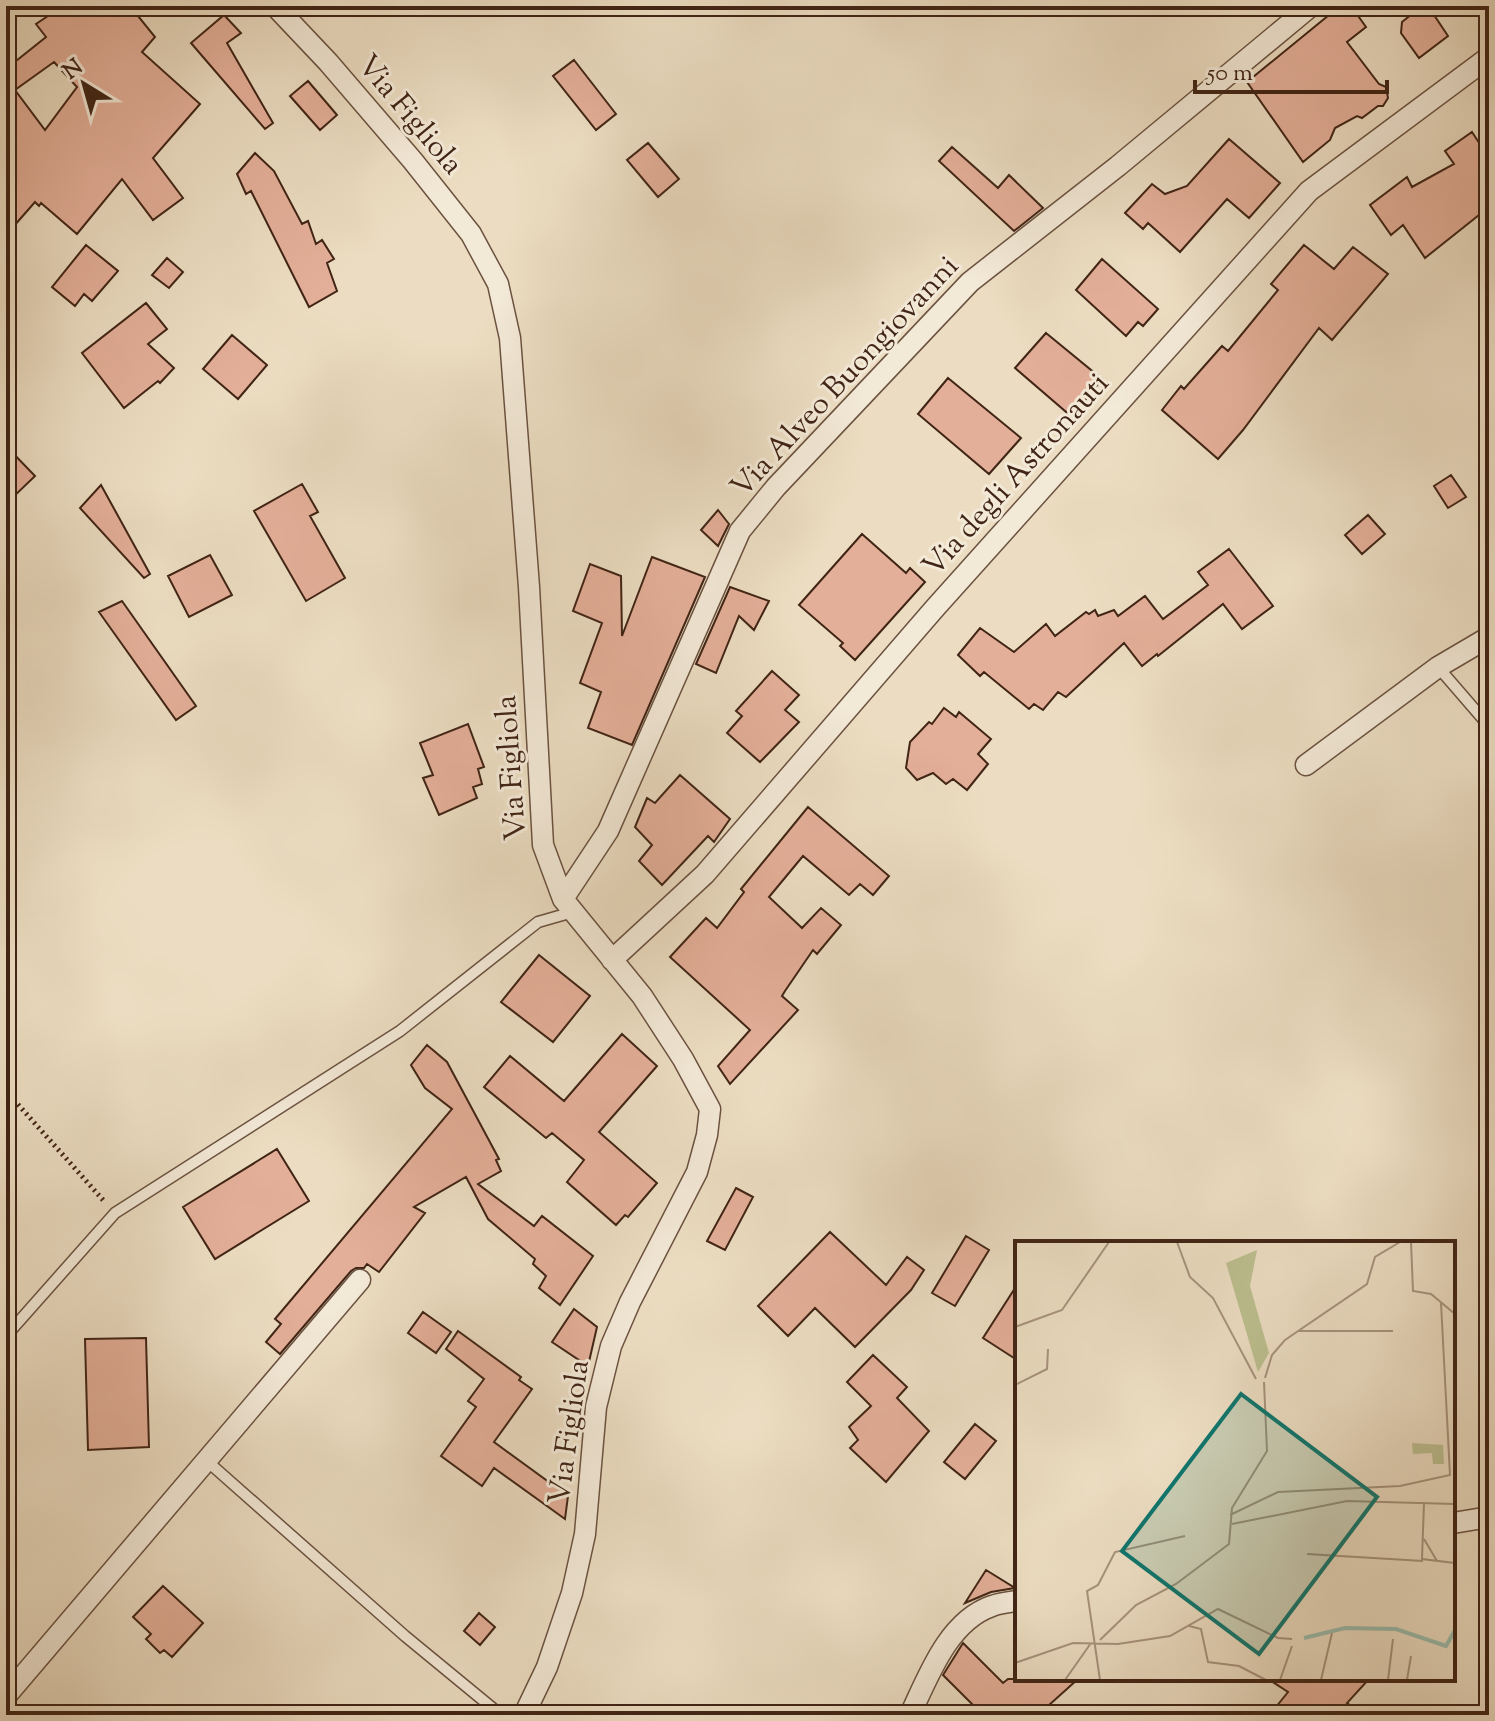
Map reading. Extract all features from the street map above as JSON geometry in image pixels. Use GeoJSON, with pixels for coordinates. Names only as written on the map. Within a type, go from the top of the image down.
{"type":"FeatureCollection","features":[{"type":"Feature","properties":{"kind":"street","name":"Via Figliola"},"geometry":{"type":"LineString","coordinates":[[275,6],[423,173],[471,234],[498,284],[510,338],[515,400],[543,845],[568,906],[642,996],[690,1071],[710,1109],[697,1172],[630,1302],[611,1346],[596,1407],[585,1534],[572,1593],[547,1667],[524,1715]]}},
{"type":"Feature","properties":{"kind":"street","name":"Via Alveo Buongiovanni"},"geometry":{"type":"LineString","coordinates":[[568,906],[608,831],[740,531],[776,487],[970,282],[1118,166],[1311,6]]}},
{"type":"Feature","properties":{"kind":"street","name":"Via degli Astronauti"},"geometry":{"type":"LineString","coordinates":[[612,960],[705,874],[935,608],[1309,191],[1489,57]]}},
{"type":"Feature","properties":{"kind":"street"},"geometry":{"type":"LineString","coordinates":[[1306,765],[1438,667],[1489,637]]}},
{"type":"Feature","properties":{"kind":"street"},"geometry":{"type":"LineString","coordinates":[[6,1696],[360,1280]]}},
{"type":"Feature","properties":{"kind":"street"},"geometry":{"type":"LineString","coordinates":[[1455,1523],[1489,1517]]}},
{"type":"Feature","properties":{"kind":"street"},"geometry":{"type":"LineString","coordinates":[[910,1715],[934,1664],[955,1633],[990,1606],[1015,1601]]}},
{"type":"Feature","properties":{"kind":"lane"},"geometry":{"type":"LineString","coordinates":[[1438,667],[1489,726]]}},
{"type":"Feature","properties":{"kind":"lane"},"geometry":{"type":"LineString","coordinates":[[6,1336],[115,1213],[400,1031],[538,922],[568,906]]}},
{"type":"Feature","properties":{"kind":"lane"},"geometry":{"type":"LineString","coordinates":[[207,1461],[405,1636],[501,1715]]}},
{"type":"Feature","properties":{"kind":"path"},"geometry":{"type":"LineString","coordinates":[[6,1091],[115,1213]]}},
{"type":"Feature","properties":{"kind":"building"},"geometry":{"type":"Polygon","coordinates":[[[63,6],[130,6],[155,37],[142,52],[200,104],[153,158],[183,198],[153,220],[122,179],[77,234],[41,203],[39,206],[35,202],[6,235],[6,69],[46,37],[36,24],[63,6]],[[54,62],[15,90],[45,130],[77,87],[54,62]]]}},
{"type":"Feature","properties":{"kind":"building"},"geometry":{"type":"Polygon","coordinates":[[[1340,6],[1351,6],[1366,27],[1347,42],[1379,84],[1386,87],[1388,98],[1383,106],[1378,106],[1362,118],[1357,116],[1335,128],[1330,140],[1303,162],[1247,82],[1340,6]]]}},
{"type":"Feature","properties":{"kind":"building"},"geometry":{"type":"Polygon","coordinates":[[[1422,6],[1428,6],[1448,36],[1419,58],[1401,33],[1402,22],[1422,6]]]}},
{"type":"Feature","properties":{"kind":"building"},"geometry":{"type":"Polygon","coordinates":[[[224,15],[241,33],[227,43],[273,123],[265,129],[191,43],[224,15]]]}},
{"type":"Feature","properties":{"kind":"building"},"geometry":{"type":"Polygon","coordinates":[[[574,60],[616,114],[596,130],[553,76],[574,60]]]}},
{"type":"Feature","properties":{"kind":"building"},"geometry":{"type":"Polygon","coordinates":[[[308,81],[337,115],[320,130],[290,96],[308,81]]]}},
{"type":"Feature","properties":{"kind":"building"},"geometry":{"type":"Polygon","coordinates":[[[1472,132],[1489,158],[1489,207],[1425,258],[1403,225],[1391,235],[1370,205],[1407,177],[1412,187],[1454,164],[1445,151],[1472,132]]]}},
{"type":"Feature","properties":{"kind":"building"},"geometry":{"type":"Polygon","coordinates":[[[1229,139],[1280,183],[1249,218],[1227,199],[1180,252],[1148,223],[1143,229],[1125,213],[1152,184],[1165,194],[1187,186],[1229,139]]]}},
{"type":"Feature","properties":{"kind":"building"},"geometry":{"type":"Polygon","coordinates":[[[648,143],[679,179],[658,197],[627,160],[648,143]]]}},
{"type":"Feature","properties":{"kind":"building"},"geometry":{"type":"Polygon","coordinates":[[[952,147],[998,188],[1009,175],[1043,208],[1014,231],[939,161],[952,147]]]}},
{"type":"Feature","properties":{"kind":"building"},"geometry":{"type":"Polygon","coordinates":[[[255,153],[274,171],[302,224],[308,221],[316,244],[322,240],[334,259],[327,263],[337,291],[309,307],[251,191],[246,194],[237,174],[255,153]]]}},
{"type":"Feature","properties":{"kind":"building"},"geometry":{"type":"Polygon","coordinates":[[[86,245],[118,271],[92,301],[84,294],[75,306],[52,287],[86,245]]]}},
{"type":"Feature","properties":{"kind":"building"},"geometry":{"type":"Polygon","coordinates":[[[1304,245],[1334,269],[1353,247],[1388,274],[1332,340],[1319,328],[1218,459],[1162,410],[1181,386],[1184,389],[1222,346],[1228,351],[1278,290],[1271,284],[1304,245]]]}},
{"type":"Feature","properties":{"kind":"building"},"geometry":{"type":"Polygon","coordinates":[[[167,258],[183,272],[169,288],[152,275],[167,258]]]}},
{"type":"Feature","properties":{"kind":"building"},"geometry":{"type":"Polygon","coordinates":[[[1102,259],[1158,309],[1143,326],[1138,322],[1126,336],[1076,290],[1102,259]]]}},
{"type":"Feature","properties":{"kind":"building"},"geometry":{"type":"Polygon","coordinates":[[[146,303],[167,329],[148,344],[174,368],[160,383],[158,381],[124,408],[82,353],[146,303]]]}},
{"type":"Feature","properties":{"kind":"building"},"geometry":{"type":"Polygon","coordinates":[[[1046,333],[1102,379],[1072,417],[1015,368],[1046,333]]]}},
{"type":"Feature","properties":{"kind":"building"},"geometry":{"type":"Polygon","coordinates":[[[232,335],[267,365],[238,399],[203,369],[232,335]]]}},
{"type":"Feature","properties":{"kind":"building"},"geometry":{"type":"Polygon","coordinates":[[[948,378],[1021,438],[989,474],[918,414],[948,378]]]}},
{"type":"Feature","properties":{"kind":"building"},"geometry":{"type":"Polygon","coordinates":[[[6,446],[35,476],[6,504],[6,446]]]}},
{"type":"Feature","properties":{"kind":"building"},"geometry":{"type":"Polygon","coordinates":[[[1451,475],[1466,497],[1448,508],[1434,486],[1451,475]]]}},
{"type":"Feature","properties":{"kind":"building"},"geometry":{"type":"Polygon","coordinates":[[[302,484],[318,512],[310,516],[345,578],[306,601],[254,511],[302,484]]]}},
{"type":"Feature","properties":{"kind":"building"},"geometry":{"type":"Polygon","coordinates":[[[101,485],[150,574],[144,578],[80,508],[101,485]]]}},
{"type":"Feature","properties":{"kind":"building"},"geometry":{"type":"Polygon","coordinates":[[[718,510],[729,524],[718,546],[701,530],[718,510]]]}},
{"type":"Feature","properties":{"kind":"building"},"geometry":{"type":"Polygon","coordinates":[[[1368,515],[1385,534],[1362,554],[1345,535],[1368,515]]]}},
{"type":"Feature","properties":{"kind":"building"},"geometry":{"type":"Polygon","coordinates":[[[862,534],[906,573],[910,568],[925,582],[855,660],[840,646],[843,643],[799,605],[862,534]]]}},
{"type":"Feature","properties":{"kind":"building"},"geometry":{"type":"Polygon","coordinates":[[[1229,549],[1273,606],[1242,629],[1223,604],[1142,666],[1124,643],[1066,697],[1058,692],[1043,710],[1034,704],[1029,709],[984,672],[980,676],[958,655],[980,628],[1014,652],[1046,624],[1055,636],[1086,612],[1089,614],[1095,610],[1098,616],[1114,610],[1118,616],[1145,596],[1163,619],[1208,585],[1198,572],[1229,549]]]}},
{"type":"Feature","properties":{"kind":"building"},"geometry":{"type":"Polygon","coordinates":[[[210,555],[232,595],[189,617],[168,576],[210,555]]]}},
{"type":"Feature","properties":{"kind":"building"},"geometry":{"type":"Polygon","coordinates":[[[652,557],[705,577],[632,745],[588,728],[601,692],[580,683],[602,623],[573,611],[590,564],[621,576],[622,636],[652,557]]]}},
{"type":"Feature","properties":{"kind":"building"},"geometry":{"type":"Polygon","coordinates":[[[730,587],[769,601],[754,630],[739,616],[716,673],[696,664],[730,587]]]}},
{"type":"Feature","properties":{"kind":"building"},"geometry":{"type":"Polygon","coordinates":[[[122,601],[196,706],[176,720],[99,612],[122,601]]]}},
{"type":"Feature","properties":{"kind":"building"},"geometry":{"type":"Polygon","coordinates":[[[772,671],[799,695],[785,710],[799,722],[760,762],[727,733],[742,716],[736,711],[772,671]]]}},
{"type":"Feature","properties":{"kind":"building"},"geometry":{"type":"Polygon","coordinates":[[[944,708],[956,717],[959,712],[991,739],[978,754],[988,764],[967,790],[953,779],[946,784],[933,773],[917,780],[906,768],[910,742],[929,722],[932,724],[944,708]]]}},
{"type":"Feature","properties":{"kind":"building"},"geometry":{"type":"Polygon","coordinates":[[[468,724],[484,767],[478,769],[482,784],[473,787],[477,798],[439,815],[423,778],[433,775],[420,743],[468,724]]]}},
{"type":"Feature","properties":{"kind":"building"},"geometry":{"type":"Polygon","coordinates":[[[680,775],[730,819],[714,842],[708,836],[662,885],[639,861],[652,845],[635,827],[647,798],[655,803],[680,775]]]}},
{"type":"Feature","properties":{"kind":"building"},"geometry":{"type":"Polygon","coordinates":[[[808,807],[889,876],[873,895],[860,884],[849,895],[803,856],[769,897],[802,928],[821,908],[841,925],[817,954],[813,950],[782,996],[798,1010],[730,1084],[718,1066],[750,1030],[670,957],[706,918],[717,928],[744,892],[741,889],[808,807]]]}},
{"type":"Feature","properties":{"kind":"building"},"geometry":{"type":"Polygon","coordinates":[[[539,955],[590,996],[553,1042],[501,1002],[539,955]]]}},
{"type":"Feature","properties":{"kind":"building"},"geometry":{"type":"Polygon","coordinates":[[[622,1034],[657,1066],[599,1132],[657,1183],[628,1217],[625,1215],[616,1225],[567,1182],[584,1160],[552,1133],[546,1138],[484,1087],[510,1056],[564,1101],[622,1034]]]}},
{"type":"Feature","properties":{"kind":"building"},"geometry":{"type":"Polygon","coordinates":[[[427,1045],[447,1062],[499,1159],[496,1160],[501,1171],[478,1184],[534,1226],[542,1216],[593,1256],[560,1305],[539,1288],[546,1276],[533,1264],[535,1259],[488,1219],[466,1177],[414,1207],[425,1213],[379,1272],[367,1264],[364,1268],[351,1271],[280,1354],[266,1342],[281,1324],[275,1319],[452,1109],[425,1088],[411,1065],[427,1045]]]}},
{"type":"Feature","properties":{"kind":"building"},"geometry":{"type":"Polygon","coordinates":[[[277,1149],[309,1201],[215,1259],[183,1207],[277,1149]]]}},
{"type":"Feature","properties":{"kind":"building"},"geometry":{"type":"Polygon","coordinates":[[[736,1188],[753,1197],[725,1250],[707,1241],[736,1188]]]}},
{"type":"Feature","properties":{"kind":"building"},"geometry":{"type":"Polygon","coordinates":[[[830,1232],[886,1285],[907,1257],[924,1270],[911,1290],[855,1347],[815,1308],[788,1336],[758,1306],[830,1232]]]}},
{"type":"Feature","properties":{"kind":"building"},"geometry":{"type":"Polygon","coordinates":[[[966,1236],[989,1250],[955,1306],[932,1293],[966,1236]]]}},
{"type":"Feature","properties":{"kind":"building"},"geometry":{"type":"Polygon","coordinates":[[[1015,1288],[1015,1359],[983,1338],[1015,1288]]]}},
{"type":"Feature","properties":{"kind":"building"},"geometry":{"type":"Polygon","coordinates":[[[574,1309],[597,1327],[588,1366],[552,1342],[574,1309]]]}},
{"type":"Feature","properties":{"kind":"building"},"geometry":{"type":"Polygon","coordinates":[[[423,1312],[451,1332],[436,1353],[408,1333],[423,1312]]]}},
{"type":"Feature","properties":{"kind":"building"},"geometry":{"type":"Polygon","coordinates":[[[458,1331],[521,1377],[519,1380],[532,1389],[494,1442],[568,1496],[565,1519],[494,1468],[482,1486],[441,1456],[476,1407],[468,1401],[484,1379],[446,1349],[458,1331]]]}},
{"type":"Feature","properties":{"kind":"building"},"geometry":{"type":"Polygon","coordinates":[[[146,1338],[149,1447],[88,1450],[85,1339],[146,1338]]]}},
{"type":"Feature","properties":{"kind":"building"},"geometry":{"type":"Polygon","coordinates":[[[873,1355],[907,1387],[897,1398],[929,1431],[886,1482],[850,1448],[858,1440],[849,1427],[871,1406],[847,1382],[873,1355]]]}},
{"type":"Feature","properties":{"kind":"building"},"geometry":{"type":"Polygon","coordinates":[[[975,1424],[996,1441],[965,1479],[944,1462],[975,1424]]]}},
{"type":"Feature","properties":{"kind":"building"},"geometry":{"type":"Polygon","coordinates":[[[986,1570],[1015,1588],[991,1592],[965,1603],[986,1570]]]}},
{"type":"Feature","properties":{"kind":"building"},"geometry":{"type":"Polygon","coordinates":[[[163,1586],[203,1623],[172,1657],[164,1650],[160,1653],[146,1639],[151,1634],[133,1617],[163,1586]]]}},
{"type":"Feature","properties":{"kind":"building"},"geometry":{"type":"Polygon","coordinates":[[[479,1613],[495,1627],[480,1645],[464,1631],[479,1613]]]}},
{"type":"Feature","properties":{"kind":"building"},"geometry":{"type":"Polygon","coordinates":[[[963,1643],[1003,1683],[1008,1679],[1076,1681],[1038,1715],[983,1715],[943,1675],[963,1643]]]}},
{"type":"Feature","properties":{"kind":"building"},"geometry":{"type":"Polygon","coordinates":[[[1271,1681],[1367,1681],[1347,1703],[1364,1715],[1288,1715],[1276,1707],[1288,1692],[1271,1681]]]}}]}
